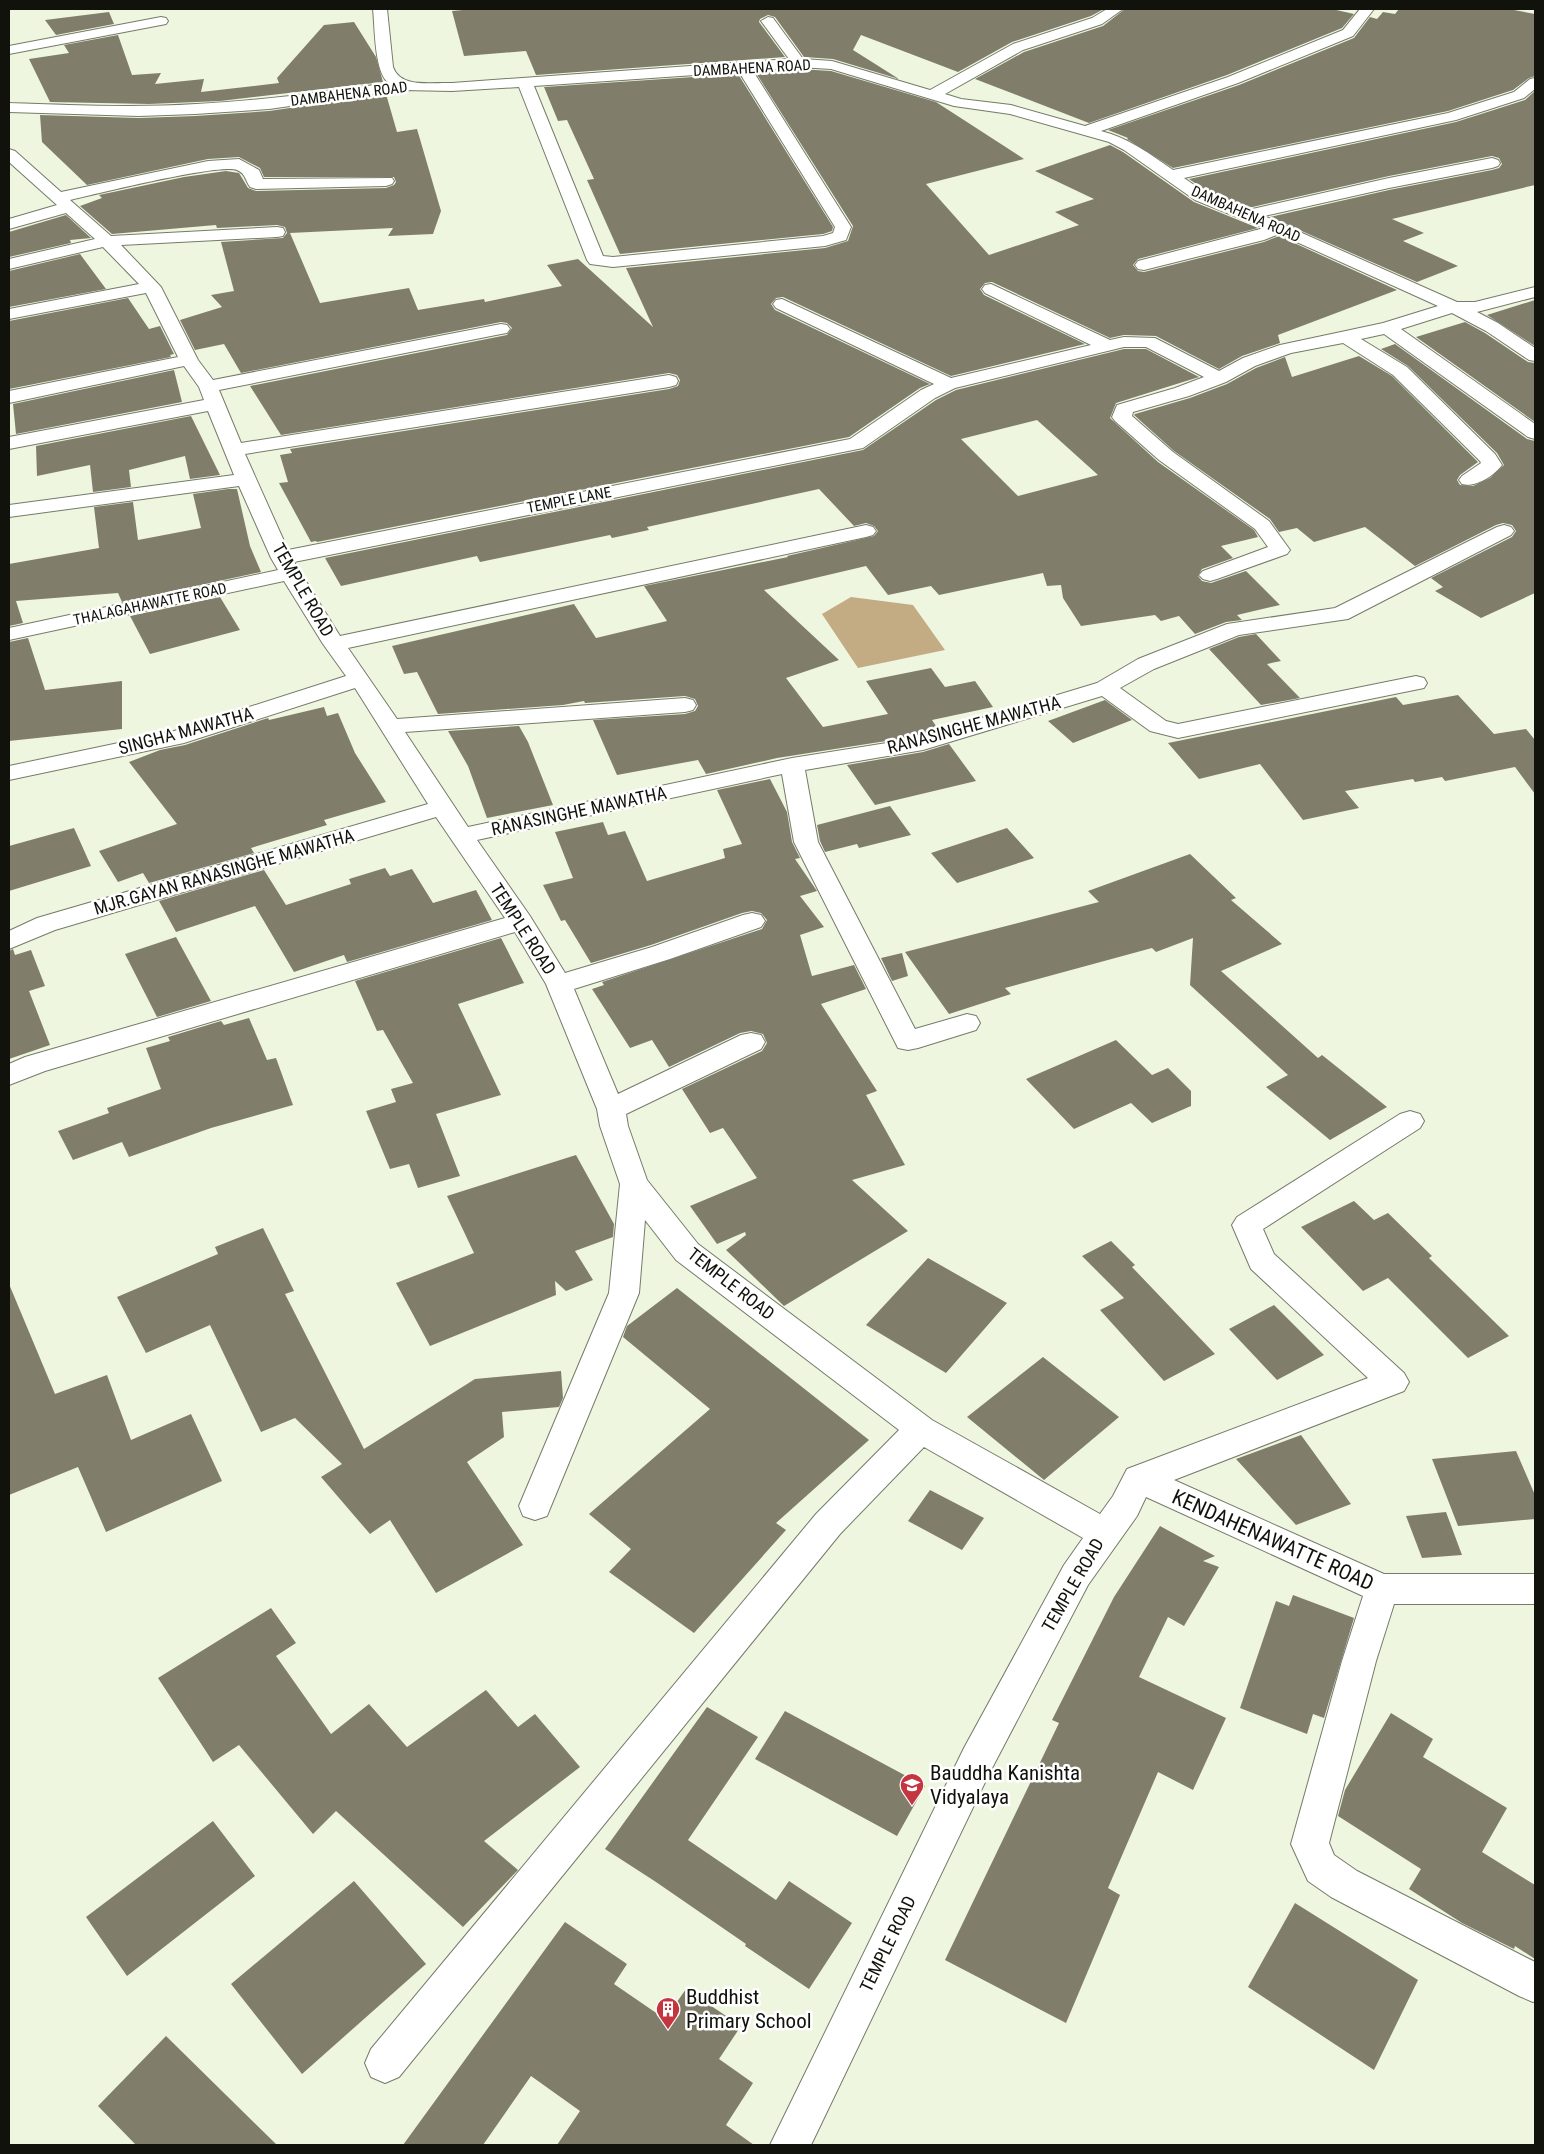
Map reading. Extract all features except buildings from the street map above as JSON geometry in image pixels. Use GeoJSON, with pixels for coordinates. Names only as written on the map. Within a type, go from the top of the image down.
{"type":"FeatureCollection","features":[{"type":"Feature","properties":{"kind":"street"},"geometry":{"type":"LineString","coordinates":[[380,9],[386,67],[390,78],[403,86]]}},
{"type":"Feature","properties":{"kind":"street"},"geometry":{"type":"LineString","coordinates":[[932,95],[1018,47],[1097,21],[1116,9]]}},
{"type":"Feature","properties":{"kind":"street"},"geometry":{"type":"LineString","coordinates":[[1085,131],[1232,80],[1348,34],[1367,9]]}},
{"type":"Feature","properties":{"kind":"street"},"geometry":{"type":"LineString","coordinates":[[9,50],[161,21]]}},
{"type":"Feature","properties":{"kind":"street"},"geometry":{"type":"LineString","coordinates":[[768,21],[798,63]]}},
{"type":"Feature","properties":{"kind":"street","name":"DAMBAHENA ROAD"},"geometry":{"type":"LineString","coordinates":[[9,108],[139,111],[195,109],[269,104],[403,86],[452,87],[798,63],[832,65],[959,103],[1012,110],[1114,139],[1130,147],[1168,176],[1201,197],[1279,228],[1454,307],[1475,307],[1535,292]]}},
{"type":"Feature","properties":{"kind":"street"},"geometry":{"type":"LineString","coordinates":[[525,82],[596,260],[613,262],[825,242],[840,236],[843,227],[743,68]]}},
{"type":"Feature","properties":{"kind":"street"},"geometry":{"type":"LineString","coordinates":[[1168,176],[1450,117],[1519,94],[1535,82]]}},
{"type":"Feature","properties":{"kind":"street","name":"TEMPLE ROAD"},"geometry":{"type":"LineString","coordinates":[[9,154],[107,241],[152,287],[189,360],[212,395],[246,479],[286,566],[334,644],[360,679],[442,808],[520,922],[559,984],[611,1109],[614,1126],[634,1184],[687,1252],[921,1429],[1104,1534],[1076,1576],[978,1760],[790,2145]]}},
{"type":"Feature","properties":{"kind":"street"},"geometry":{"type":"LineString","coordinates":[[1246,215],[1492,163]]}},
{"type":"Feature","properties":{"kind":"street"},"geometry":{"type":"LineString","coordinates":[[9,224],[64,202],[208,166],[239,164],[253,173],[256,184],[386,181]]}},
{"type":"Feature","properties":{"kind":"street"},"geometry":{"type":"LineString","coordinates":[[1144,265],[1258,236],[1279,228]]}},
{"type":"Feature","properties":{"kind":"street"},"geometry":{"type":"LineString","coordinates":[[9,264],[107,241],[277,232]]}},
{"type":"Feature","properties":{"kind":"street"},"geometry":{"type":"LineString","coordinates":[[9,314],[152,287]]}},
{"type":"Feature","properties":{"kind":"street"},"geometry":{"type":"LineString","coordinates":[[991,289],[1106,346]]}},
{"type":"Feature","properties":{"kind":"street"},"geometry":{"type":"LineString","coordinates":[[782,304],[950,384],[1124,342],[1149,342],[1219,378]]}},
{"type":"Feature","properties":{"kind":"street"},"geometry":{"type":"LineString","coordinates":[[1210,575],[1280,550],[1262,525],[1166,456],[1122,417],[1124,409],[1182,392],[1219,378],[1249,362],[1286,348],[1387,328],[1454,307],[1492,327],[1535,356]]}},
{"type":"Feature","properties":{"kind":"street"},"geometry":{"type":"LineString","coordinates":[[1387,328],[1535,433]]}},
{"type":"Feature","properties":{"kind":"street"},"geometry":{"type":"LineString","coordinates":[[9,443],[500,329]]}},
{"type":"Feature","properties":{"kind":"street"},"geometry":{"type":"LineString","coordinates":[[1346,337],[1400,371],[1488,458],[1492,465],[1469,480]]}},
{"type":"Feature","properties":{"kind":"street"},"geometry":{"type":"LineString","coordinates":[[9,398],[189,360]]}},
{"type":"Feature","properties":{"kind":"street"},"geometry":{"type":"LineString","coordinates":[[234,450],[669,380]]}},
{"type":"Feature","properties":{"kind":"street","name":"TEMPLE LANE"},"geometry":{"type":"LineString","coordinates":[[286,566],[856,444],[928,394],[950,384]]}},
{"type":"Feature","properties":{"kind":"street"},"geometry":{"type":"LineString","coordinates":[[9,511],[246,479]]}},
{"type":"Feature","properties":{"kind":"street"},"geometry":{"type":"LineString","coordinates":[[334,644],[866,531]]}},
{"type":"Feature","properties":{"kind":"street","name":"RANASINGHE MAWATHA"},"geometry":{"type":"LineString","coordinates":[[462,836],[792,765],[915,745],[1105,688],[1146,664],[1235,629],[1340,614],[1504,531]]}},
{"type":"Feature","properties":{"kind":"street","name":"THALAGAHAWATTE ROAD"},"geometry":{"type":"LineString","coordinates":[[9,634],[286,566]]}},
{"type":"Feature","properties":{"kind":"street","name":"SINGHA MAWATHA"},"geometry":{"type":"LineString","coordinates":[[9,773],[176,738],[360,679]]}},
{"type":"Feature","properties":{"kind":"street"},"geometry":{"type":"LineString","coordinates":[[1105,688],[1158,726],[1178,731],[1416,683]]}},
{"type":"Feature","properties":{"kind":"street"},"geometry":{"type":"LineString","coordinates":[[390,726],[685,705]]}},
{"type":"Feature","properties":{"kind":"street"},"geometry":{"type":"LineString","coordinates":[[792,765],[806,842],[908,1041],[967,1023]]}},
{"type":"Feature","properties":{"kind":"street","name":"MJR.GAYAN RANASINGHE MAWATHA"},"geometry":{"type":"LineString","coordinates":[[9,941],[46,924],[442,808]]}},
{"type":"Feature","properties":{"kind":"street"},"geometry":{"type":"LineString","coordinates":[[559,984],[661,953],[752,920]]}},
{"type":"Feature","properties":{"kind":"street"},"geometry":{"type":"LineString","coordinates":[[9,1075],[45,1062],[520,922]]}},
{"type":"Feature","properties":{"kind":"street"},"geometry":{"type":"LineString","coordinates":[[611,1109],[751,1042]]}},
{"type":"Feature","properties":{"kind":"street"},"geometry":{"type":"LineString","coordinates":[[1104,1534],[1125,1506],[1139,1479],[1393,1382],[1262,1261],[1247,1225],[1410,1121]]}},
{"type":"Feature","properties":{"kind":"street"},"geometry":{"type":"LineString","coordinates":[[534,1506],[624,1294],[634,1184]]}},
{"type":"Feature","properties":{"kind":"street"},"geometry":{"type":"LineString","coordinates":[[385,2063],[828,1524],[921,1429]]}},
{"type":"Feature","properties":{"kind":"street","name":"KENDAHENAWATTE ROAD"},"geometry":{"type":"LineString","coordinates":[[1139,1479],[1382,1589],[1535,1589]]}},
{"type":"Feature","properties":{"kind":"street"},"geometry":{"type":"LineString","coordinates":[[1382,1589],[1359,1661],[1310,1844],[1321,1868],[1344,1884],[1533,1982]]}},
{"type":"Feature","properties":{"kind":"shaded area"},"geometry":{"type":"Polygon","coordinates":[[[851,597],[913,605],[945,650],[858,668],[822,614],[851,597]]]}},
{"type":"Feature","properties":{"kind":"place","name":"Bauddha Kanishta Vidyalaya"},"geometry":{"type":"Point","coordinates":[912,1806]}},
{"type":"Feature","properties":{"kind":"place","name":"Buddhist Primary School"},"geometry":{"type":"Point","coordinates":[668,2030]}}]}
